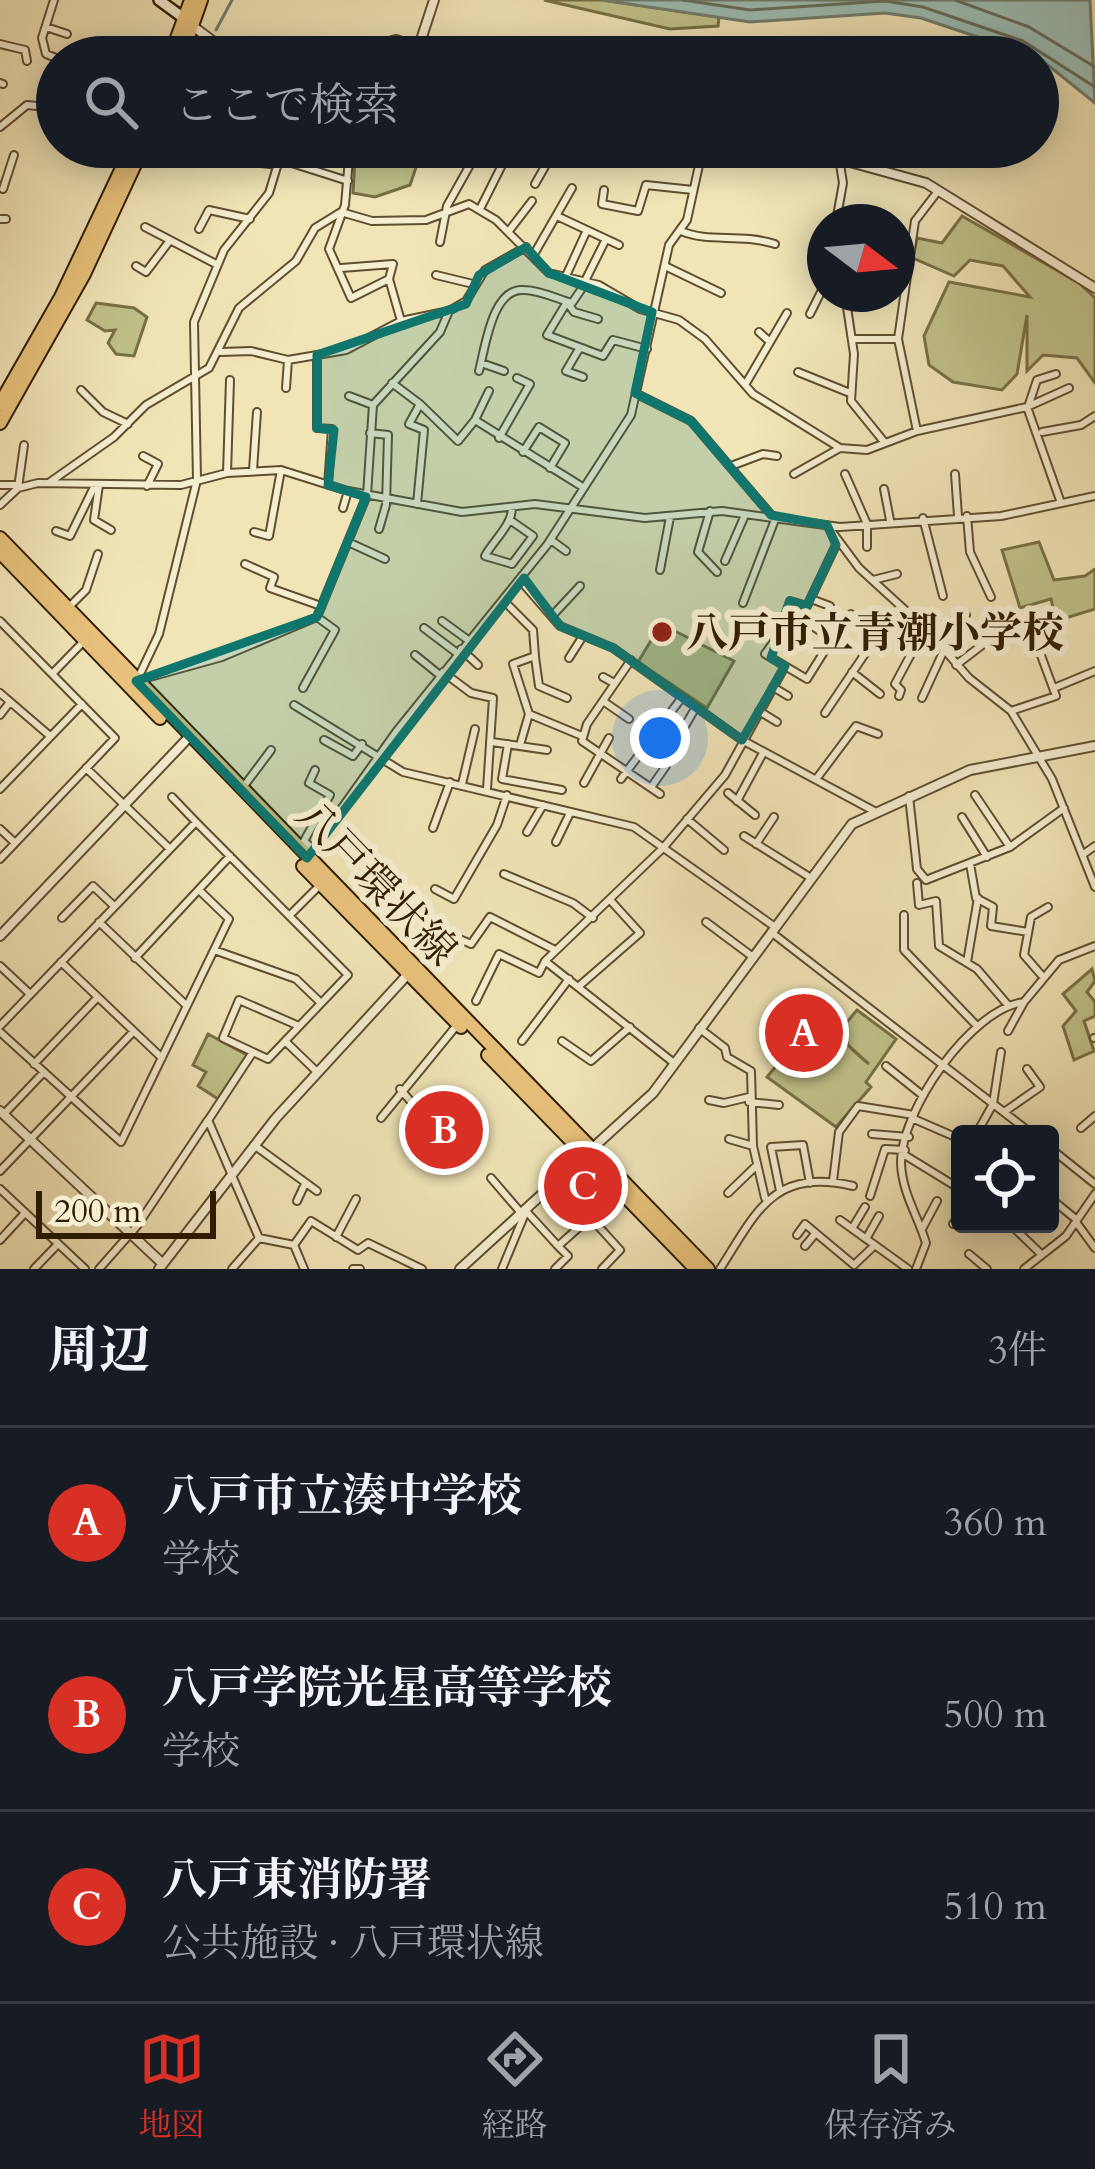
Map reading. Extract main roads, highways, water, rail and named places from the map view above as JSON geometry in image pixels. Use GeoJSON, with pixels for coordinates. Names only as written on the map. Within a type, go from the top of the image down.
{"type":"FeatureCollection","features":[{"type":"Feature","properties":{"kind":"main road"},"geometry":{"type":"LineString","coordinates":[[159,0],[188,22]]}},
{"type":"Feature","properties":{"kind":"main road"},"geometry":{"type":"LineString","coordinates":[[185,36],[191,0]]}},
{"type":"Feature","properties":{"kind":"main road"},"geometry":{"type":"LineString","coordinates":[[181,36],[201,0]]}},
{"type":"Feature","properties":{"kind":"main road"},"geometry":{"type":"LineString","coordinates":[[0,404],[61,297],[122,168]]}},
{"type":"Feature","properties":{"kind":"main road"},"geometry":{"type":"LineString","coordinates":[[0,423],[84,274],[132,168]]}},
{"type":"Feature","properties":{"kind":"main road","name":"八戸環状線"},"geometry":{"type":"LineString","coordinates":[[0,538],[187,739],[307,857],[321,884],[708,1269]]}},
{"type":"Feature","properties":{"kind":"main road","name":"八戸環状線"},"geometry":{"type":"LineString","coordinates":[[0,552],[307,857],[411,971]]}},
{"type":"Feature","properties":{"kind":"main road","name":"八戸環状線"},"geometry":{"type":"LineString","coordinates":[[588,1152],[696,1269]]}},
{"type":"Feature","properties":{"kind":"water"},"geometry":{"type":"Polygon","coordinates":[[[602,0],[1090,0],[1095,103],[1059,74],[1059,36],[975,36],[921,18],[885,13],[750,22],[602,0]]]}},
{"type":"Feature","properties":{"kind":"waterway"},"geometry":{"type":"LineString","coordinates":[[216,30],[232,0]]}},
{"type":"Feature","properties":{"kind":"place","name":"八戸市立青潮小学校"},"geometry":{"type":"Point","coordinates":[662,632]}},
{"type":"Feature","properties":{"kind":"place","name":"八戸市立湊中学校"},"geometry":{"type":"Point","coordinates":[804,1033]}},
{"type":"Feature","properties":{"kind":"place","name":"八戸学院光星高等学校"},"geometry":{"type":"Point","coordinates":[444,1130]}},
{"type":"Feature","properties":{"kind":"place","name":"八戸東消防署"},"geometry":{"type":"Point","coordinates":[583,1186]}}]}
